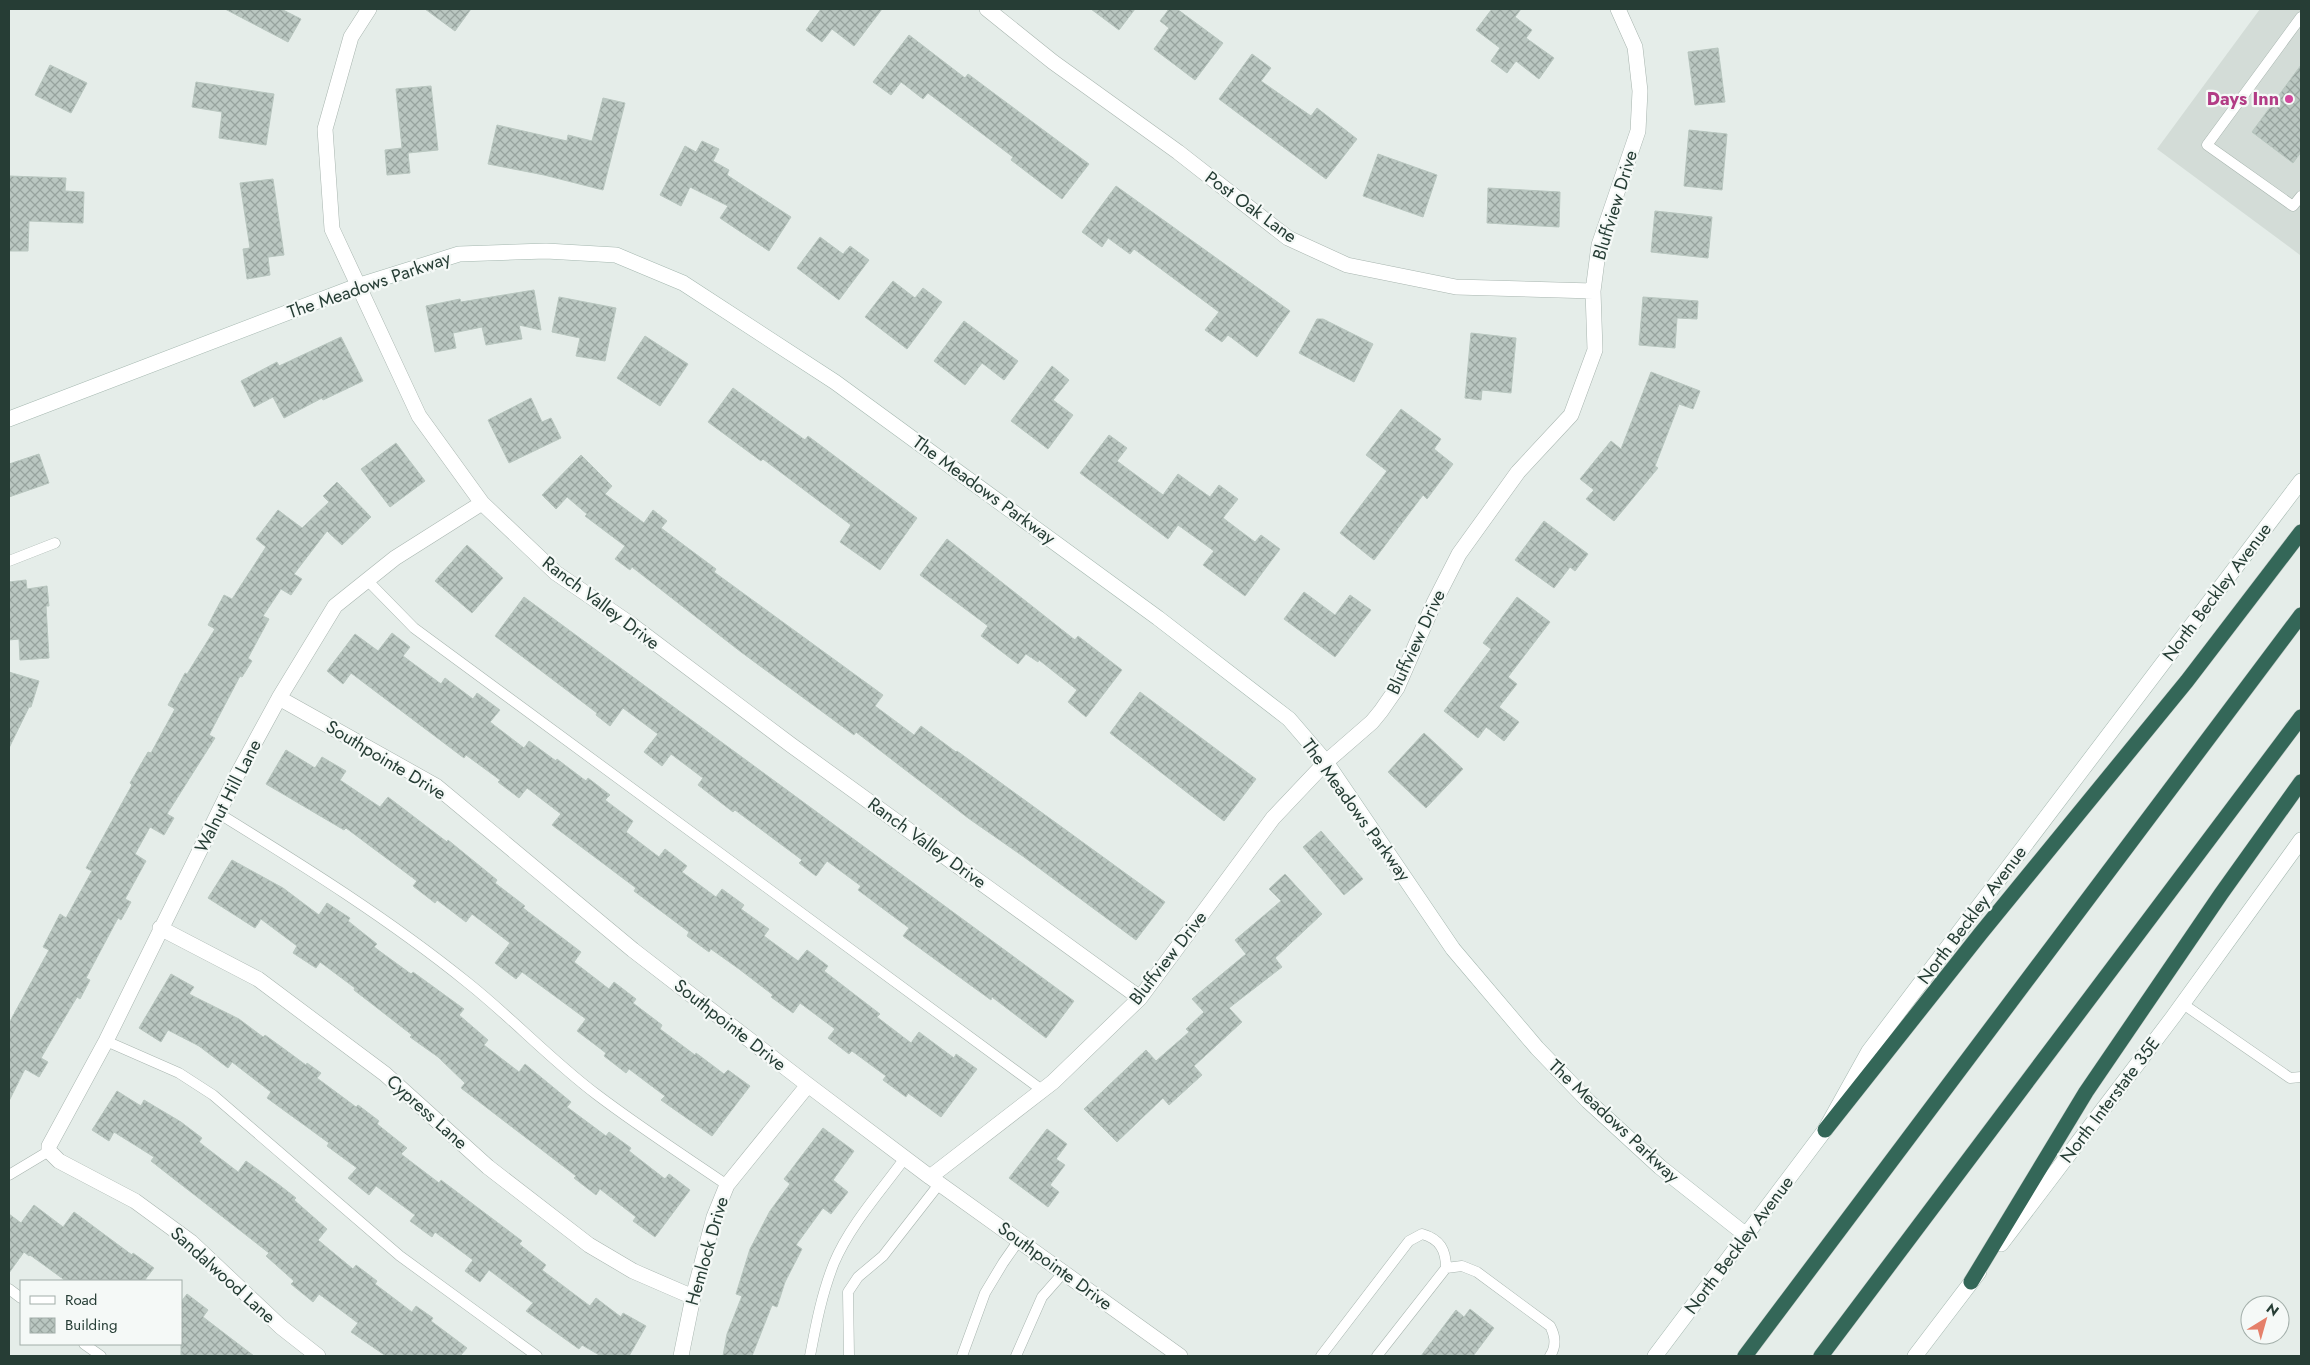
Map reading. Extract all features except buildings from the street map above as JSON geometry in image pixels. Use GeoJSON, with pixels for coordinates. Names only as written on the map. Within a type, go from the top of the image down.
{"type":"FeatureCollection","features":[{"type":"Feature","properties":{"kind":"highway"},"geometry":{"type":"LineString","coordinates":[[1825,1130],[1987,925],[2187,681],[2301,532]]}},
{"type":"Feature","properties":{"kind":"highway"},"geometry":{"type":"LineString","coordinates":[[1746,1356],[2301,615]]}},
{"type":"Feature","properties":{"kind":"highway"},"geometry":{"type":"LineString","coordinates":[[1821,1356],[2301,717]]}},
{"type":"Feature","properties":{"kind":"highway"},"geometry":{"type":"LineString","coordinates":[[1971,1282],[2086,1092],[2221,894],[2301,782]]}},
{"type":"Feature","properties":{"kind":"street","name":"Ranch Valley Drive"},"geometry":{"type":"LineString","coordinates":[[369,9],[351,37],[325,129],[332,229],[419,416],[482,502],[556,573],[629,623],[791,745],[1140,998]]}},
{"type":"Feature","properties":{"kind":"street","name":"Post Oak Lane"},"geometry":{"type":"LineString","coordinates":[[987,9],[1053,62],[1178,152],[1288,238],[1347,265],[1456,287],[1593,291]]}},
{"type":"Feature","properties":{"kind":"street","name":"Bluffview Drive"},"geometry":{"type":"LineString","coordinates":[[935,1180],[1042,1090],[1140,998],[1274,818],[1326,762],[1372,722],[1397,688],[1434,603],[1459,554],[1518,472],[1571,415],[1595,350],[1593,291],[1599,245],[1638,131],[1640,91],[1635,48],[1618,9]]}},
{"type":"Feature","properties":{"kind":"street","name":"The Meadows Parkway"},"geometry":{"type":"LineString","coordinates":[[9,419],[357,286],[459,254],[546,251],[616,255],[683,283],[835,382],[1158,618],[1289,719],[1326,762],[1453,949],[1537,1048],[1588,1101],[1660,1167],[1746,1235]]}},
{"type":"Feature","properties":{"kind":"street","name":"North Beckley Avenue"},"geometry":{"type":"LineString","coordinates":[[1655,1356],[1825,1130],[1869,1051],[2301,481]]}},
{"type":"Feature","properties":{"kind":"street","name":"Walnut Hill Lane"},"geometry":{"type":"LineString","coordinates":[[49,1151],[106,1041],[218,813],[279,698],[335,606],[395,558],[482,502]]}},
{"type":"Feature","properties":{"kind":"street","name":"Southpointe Drive"},"geometry":{"type":"LineString","coordinates":[[279,698],[436,786],[633,950],[808,1085],[935,1180],[1180,1356]]}},
{"type":"Feature","properties":{"kind":"street","name":"North Interstate 35E"},"geometry":{"type":"LineString","coordinates":[[1914,1356],[2183,1004],[2301,840]]}},
{"type":"Feature","properties":{"kind":"street","name":"Cypress Lane"},"geometry":{"type":"LineString","coordinates":[[160,928],[258,979],[384,1074],[488,1167],[589,1245],[633,1271],[693,1297]]}},
{"type":"Feature","properties":{"kind":"street","name":"Hemlock Drive"},"geometry":{"type":"LineString","coordinates":[[681,1356],[693,1297],[714,1217],[726,1184],[808,1085]]}},
{"type":"Feature","properties":{"kind":"street","name":"Sandalwood Lane"},"geometry":{"type":"LineString","coordinates":[[49,1151],[59,1161],[134,1201],[191,1242],[281,1327],[318,1356]]}},
{"type":"Feature","properties":{"kind":"lane"},"geometry":{"type":"LineString","coordinates":[[2301,17],[2207,145],[2293,206],[2301,196]]}},
{"type":"Feature","properties":{"kind":"lane"},"geometry":{"type":"LineString","coordinates":[[9,561],[55,543]]}},
{"type":"Feature","properties":{"kind":"lane"},"geometry":{"type":"LineString","coordinates":[[367,580],[414,628],[1042,1090]]}},
{"type":"Feature","properties":{"kind":"lane"},"geometry":{"type":"LineString","coordinates":[[218,813],[305,866],[393,926],[469,983],[545,1053],[596,1094],[726,1184]]}},
{"type":"Feature","properties":{"kind":"lane"},"geometry":{"type":"LineString","coordinates":[[2183,1004],[2290,1078],[2301,1076]]}},
{"type":"Feature","properties":{"kind":"lane"},"geometry":{"type":"LineString","coordinates":[[106,1041],[179,1073],[213,1095],[400,1256],[537,1356]]}},
{"type":"Feature","properties":{"kind":"lane"},"geometry":{"type":"LineString","coordinates":[[9,1175],[49,1151]]}},
{"type":"Feature","properties":{"kind":"lane"},"geometry":{"type":"LineString","coordinates":[[810,1356],[818,1312],[834,1262],[854,1229],[906,1158]]}},
{"type":"Feature","properties":{"kind":"lane"},"geometry":{"type":"LineString","coordinates":[[849,1356],[848,1292],[858,1277],[883,1256],[935,1180]]}},
{"type":"Feature","properties":{"kind":"lane"},"geometry":{"type":"LineString","coordinates":[[1321,1356],[1409,1241],[1422,1234],[1433,1237],[1440,1244],[1446,1255],[1446,1268],[1377,1356]]}},
{"type":"Feature","properties":{"kind":"lane"},"geometry":{"type":"LineString","coordinates":[[962,1356],[985,1293],[1002,1263],[1019,1240]]}},
{"type":"Feature","properties":{"kind":"lane"},"geometry":{"type":"LineString","coordinates":[[1446,1268],[1462,1266],[1477,1272],[1550,1326],[1554,1332],[1555,1348],[1550,1356]]}},
{"type":"Feature","properties":{"kind":"lane"},"geometry":{"type":"LineString","coordinates":[[1016,1356],[1042,1297],[1064,1272]]}},
{"type":"Feature","properties":{"kind":"lane"},"geometry":{"type":"LineString","coordinates":[[9,1289],[20,1297]]}},
{"type":"Feature","properties":{"kind":"lane"},"geometry":{"type":"LineString","coordinates":[[85,1345],[100,1356]]}},
{"type":"Feature","properties":{"kind":"shaded area"},"geometry":{"type":"Polygon","coordinates":[[[2260,9],[2301,9],[2300,255],[2157,149],[2260,9]]]}},
{"type":"Feature","properties":{"kind":"place","name":"Days Inn"},"geometry":{"type":"Point","coordinates":[2289,99]}}]}
